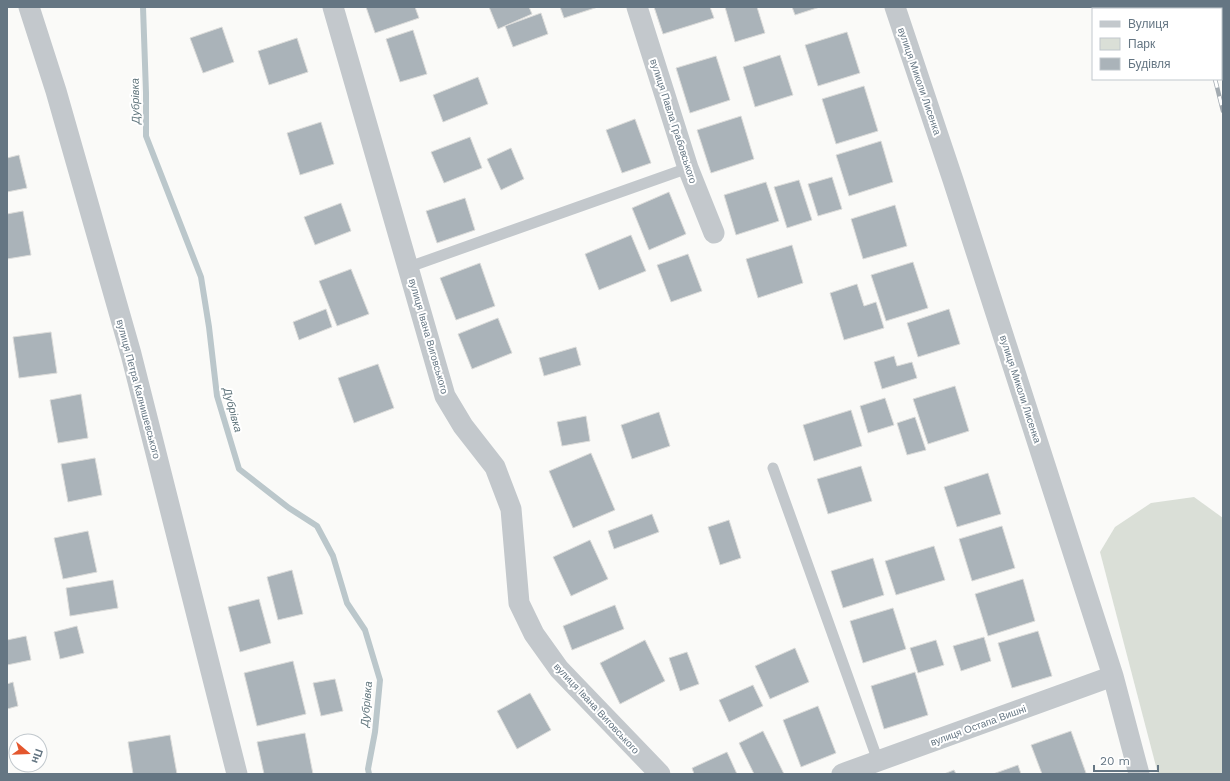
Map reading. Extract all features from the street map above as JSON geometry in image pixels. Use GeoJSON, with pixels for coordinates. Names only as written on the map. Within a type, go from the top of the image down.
{"type":"FeatureCollection","features":[{"type":"Feature","properties":{"kind":"street","name":"вулиця Петра Калнишевського"},"geometry":{"type":"LineString","coordinates":[[29,7],[56,90],[131,354],[237,774]]}},
{"type":"Feature","properties":{"kind":"street","name":"вулиця Івана Виговського"},"geometry":{"type":"LineString","coordinates":[[333,7],[445,396],[463,426],[495,467],[511,509],[519,603],[534,634],[559,669],[660,774]]}},
{"type":"Feature","properties":{"kind":"street","name":"вулиця Павла Грабовського"},"geometry":{"type":"LineString","coordinates":[[637,7],[688,168],[714,233]]}},
{"type":"Feature","properties":{"kind":"street","name":"вулиця Миколи Лисенка"},"geometry":{"type":"LineString","coordinates":[[895,7],[953,180],[1113,676],[1139,774]]}},
{"type":"Feature","properties":{"kind":"street","name":"вулиця Остапа Вишні"},"geometry":{"type":"LineString","coordinates":[[842,774],[1113,676]]}},
{"type":"Feature","properties":{"kind":"lane"},"geometry":{"type":"LineString","coordinates":[[408,267],[688,168]]}},
{"type":"Feature","properties":{"kind":"lane"},"geometry":{"type":"LineString","coordinates":[[773,468],[878,761]]}},
{"type":"Feature","properties":{"kind":"green space"},"geometry":{"type":"Polygon","coordinates":[[[1194,497],[1223,518],[1223,774],[1158,774],[1100,552],[1115,527],[1151,503],[1194,497]]]}},
{"type":"Feature","properties":{"kind":"building"},"geometry":{"type":"Polygon","coordinates":[[[366,7],[415,7],[419,18],[375,33],[366,7]]]}},
{"type":"Feature","properties":{"kind":"building"},"geometry":{"type":"Polygon","coordinates":[[[489,7],[529,7],[532,14],[498,29],[489,7]]]}},
{"type":"Feature","properties":{"kind":"building"},"geometry":{"type":"Polygon","coordinates":[[[560,7],[598,7],[564,18],[560,7]]]}},
{"type":"Feature","properties":{"kind":"building"},"geometry":{"type":"Polygon","coordinates":[[[654,7],[710,7],[714,18],[663,34],[654,7]]]}},
{"type":"Feature","properties":{"kind":"building"},"geometry":{"type":"Polygon","coordinates":[[[725,7],[757,7],[765,33],[735,42],[725,7]]]}},
{"type":"Feature","properties":{"kind":"building"},"geometry":{"type":"Polygon","coordinates":[[[792,7],[820,7],[795,15],[792,7]]]}},
{"type":"Feature","properties":{"kind":"building"},"geometry":{"type":"Polygon","coordinates":[[[541,13],[548,34],[513,47],[505,26],[541,13]]]}},
{"type":"Feature","properties":{"kind":"building"},"geometry":{"type":"Polygon","coordinates":[[[222,27],[234,62],[203,73],[190,38],[222,27]]]}},
{"type":"Feature","properties":{"kind":"building"},"geometry":{"type":"Polygon","coordinates":[[[413,30],[427,74],[400,82],[386,39],[413,30]]]}},
{"type":"Feature","properties":{"kind":"building"},"geometry":{"type":"Polygon","coordinates":[[[847,32],[860,73],[818,86],[805,45],[847,32]]]}},
{"type":"Feature","properties":{"kind":"building"},"geometry":{"type":"Polygon","coordinates":[[[297,38],[308,72],[269,85],[258,51],[297,38]]]}},
{"type":"Feature","properties":{"kind":"building"},"geometry":{"type":"Polygon","coordinates":[[[780,55],[793,95],[755,107],[743,67],[780,55]]]}},
{"type":"Feature","properties":{"kind":"building"},"geometry":{"type":"Polygon","coordinates":[[[716,56],[730,100],[690,113],[676,68],[716,56]]]}},
{"type":"Feature","properties":{"kind":"building"},"geometry":{"type":"Polygon","coordinates":[[[478,77],[488,104],[443,122],[433,95],[478,77]]]}},
{"type":"Feature","properties":{"kind":"building"},"geometry":{"type":"Polygon","coordinates":[[[864,86],[878,131],[836,144],[822,99],[864,86]]]}},
{"type":"Feature","properties":{"kind":"building"},"geometry":{"type":"Polygon","coordinates":[[[741,116],[754,159],[711,173],[697,130],[741,116]]]}},
{"type":"Feature","properties":{"kind":"building"},"geometry":{"type":"Polygon","coordinates":[[[635,119],[651,163],[622,173],[606,130],[635,119]]]}},
{"type":"Feature","properties":{"kind":"building"},"geometry":{"type":"Polygon","coordinates":[[[321,122],[334,164],[300,175],[287,133],[321,122]]]}},
{"type":"Feature","properties":{"kind":"building"},"geometry":{"type":"Polygon","coordinates":[[[470,137],[482,168],[444,183],[431,152],[470,137]]]}},
{"type":"Feature","properties":{"kind":"building"},"geometry":{"type":"Polygon","coordinates":[[[881,141],[893,182],[849,196],[836,155],[881,141]]]}},
{"type":"Feature","properties":{"kind":"building"},"geometry":{"type":"Polygon","coordinates":[[[511,148],[524,179],[501,190],[487,159],[511,148]]]}},
{"type":"Feature","properties":{"kind":"building"},"geometry":{"type":"Polygon","coordinates":[[[19,155],[27,188],[7,192],[7,158],[19,155]]]}},
{"type":"Feature","properties":{"kind":"building"},"geometry":{"type":"Polygon","coordinates":[[[832,177],[842,209],[818,216],[808,184],[832,177]]]}},
{"type":"Feature","properties":{"kind":"building"},"geometry":{"type":"Polygon","coordinates":[[[799,180],[812,220],[787,228],[774,187],[799,180]]]}},
{"type":"Feature","properties":{"kind":"building"},"geometry":{"type":"Polygon","coordinates":[[[766,182],[779,221],[736,235],[724,195],[766,182]]]}},
{"type":"Feature","properties":{"kind":"building"},"geometry":{"type":"Polygon","coordinates":[[[669,192],[686,234],[649,250],[632,208],[669,192]]]}},
{"type":"Feature","properties":{"kind":"building"},"geometry":{"type":"Polygon","coordinates":[[[465,198],[475,230],[437,243],[426,211],[465,198]]]}},
{"type":"Feature","properties":{"kind":"building"},"geometry":{"type":"Polygon","coordinates":[[[341,203],[351,231],[315,245],[304,217],[341,203]]]}},
{"type":"Feature","properties":{"kind":"building"},"geometry":{"type":"Polygon","coordinates":[[[895,205],[907,246],[863,259],[851,219],[895,205]]]}},
{"type":"Feature","properties":{"kind":"building"},"geometry":{"type":"Polygon","coordinates":[[[23,211],[31,255],[7,259],[7,214],[23,211]]]}},
{"type":"Feature","properties":{"kind":"building"},"geometry":{"type":"Polygon","coordinates":[[[631,235],[646,271],[599,290],[585,254],[631,235]]]}},
{"type":"Feature","properties":{"kind":"building"},"geometry":{"type":"Polygon","coordinates":[[[792,245],[803,283],[758,298],[746,259],[792,245]]]}},
{"type":"Feature","properties":{"kind":"building"},"geometry":{"type":"Polygon","coordinates":[[[688,254],[702,291],[671,302],[657,265],[688,254]]]}},
{"type":"Feature","properties":{"kind":"building"},"geometry":{"type":"Polygon","coordinates":[[[913,262],[928,308],[886,321],[871,275],[913,262]]]}},
{"type":"Feature","properties":{"kind":"building"},"geometry":{"type":"Polygon","coordinates":[[[480,263],[495,306],[456,320],[440,278],[480,263]]]}},
{"type":"Feature","properties":{"kind":"building"},"geometry":{"type":"Polygon","coordinates":[[[351,269],[369,314],[337,326],[319,281],[351,269]]]}},
{"type":"Feature","properties":{"kind":"building"},"geometry":{"type":"Polygon","coordinates":[[[857,284],[864,306],[876,302],[884,328],[844,340],[830,293],[857,284]]]}},
{"type":"Feature","properties":{"kind":"building"},"geometry":{"type":"Polygon","coordinates":[[[326,309],[332,327],[299,340],[293,322],[326,309]]]}},
{"type":"Feature","properties":{"kind":"building"},"geometry":{"type":"Polygon","coordinates":[[[949,309],[960,344],[918,357],[907,323],[949,309]]]}},
{"type":"Feature","properties":{"kind":"building"},"geometry":{"type":"Polygon","coordinates":[[[498,318],[512,353],[472,369],[458,334],[498,318]]]}},
{"type":"Feature","properties":{"kind":"building"},"geometry":{"type":"Polygon","coordinates":[[[51,332],[57,373],[19,378],[13,337],[51,332]]]}},
{"type":"Feature","properties":{"kind":"building"},"geometry":{"type":"Polygon","coordinates":[[[576,347],[581,365],[544,376],[539,358],[576,347]]]}},
{"type":"Feature","properties":{"kind":"building"},"geometry":{"type":"Polygon","coordinates":[[[894,356],[897,366],[912,362],[917,378],[882,389],[874,362],[894,356]]]}},
{"type":"Feature","properties":{"kind":"building"},"geometry":{"type":"Polygon","coordinates":[[[378,364],[394,408],[354,423],[338,378],[378,364]]]}},
{"type":"Feature","properties":{"kind":"building"},"geometry":{"type":"Polygon","coordinates":[[[955,386],[969,431],[928,444],[913,399],[955,386]]]}},
{"type":"Feature","properties":{"kind":"building"},"geometry":{"type":"Polygon","coordinates":[[[81,394],[88,438],[58,443],[50,400],[81,394]]]}},
{"type":"Feature","properties":{"kind":"building"},"geometry":{"type":"Polygon","coordinates":[[[885,398],[894,425],[868,433],[860,406],[885,398]]]}},
{"type":"Feature","properties":{"kind":"building"},"geometry":{"type":"Polygon","coordinates":[[[851,410],[862,446],[814,461],[803,425],[851,410]]]}},
{"type":"Feature","properties":{"kind":"building"},"geometry":{"type":"Polygon","coordinates":[[[659,412],[670,446],[632,459],[621,425],[659,412]]]}},
{"type":"Feature","properties":{"kind":"building"},"geometry":{"type":"Polygon","coordinates":[[[586,416],[590,441],[562,446],[557,422],[586,416]]]}},
{"type":"Feature","properties":{"kind":"building"},"geometry":{"type":"Polygon","coordinates":[[[915,417],[926,450],[907,455],[897,423],[915,417]]]}},
{"type":"Feature","properties":{"kind":"building"},"geometry":{"type":"Polygon","coordinates":[[[591,453],[615,510],[573,528],[549,471],[591,453]]]}},
{"type":"Feature","properties":{"kind":"building"},"geometry":{"type":"Polygon","coordinates":[[[95,458],[102,495],[68,502],[61,464],[95,458]]]}},
{"type":"Feature","properties":{"kind":"building"},"geometry":{"type":"Polygon","coordinates":[[[861,466],[872,501],[828,514],[817,479],[861,466]]]}},
{"type":"Feature","properties":{"kind":"building"},"geometry":{"type":"Polygon","coordinates":[[[988,473],[1001,514],[957,527],[944,487],[988,473]]]}},
{"type":"Feature","properties":{"kind":"building"},"geometry":{"type":"Polygon","coordinates":[[[652,514],[659,532],[614,549],[608,531],[652,514]]]}},
{"type":"Feature","properties":{"kind":"building"},"geometry":{"type":"Polygon","coordinates":[[[729,520],[741,558],[720,565],[708,527],[729,520]]]}},
{"type":"Feature","properties":{"kind":"building"},"geometry":{"type":"Polygon","coordinates":[[[1002,526],[1015,568],[972,581],[959,539],[1002,526]]]}},
{"type":"Feature","properties":{"kind":"building"},"geometry":{"type":"Polygon","coordinates":[[[88,531],[97,572],[63,579],[54,538],[88,531]]]}},
{"type":"Feature","properties":{"kind":"building"},"geometry":{"type":"Polygon","coordinates":[[[590,540],[608,579],[571,596],[553,557],[590,540]]]}},
{"type":"Feature","properties":{"kind":"building"},"geometry":{"type":"Polygon","coordinates":[[[934,546],[945,580],[896,595],[885,561],[934,546]]]}},
{"type":"Feature","properties":{"kind":"building"},"geometry":{"type":"Polygon","coordinates":[[[873,558],[884,595],[843,608],[831,571],[873,558]]]}},
{"type":"Feature","properties":{"kind":"building"},"geometry":{"type":"Polygon","coordinates":[[[292,570],[303,614],[278,620],[267,577],[292,570]]]}},
{"type":"Feature","properties":{"kind":"building"},"geometry":{"type":"Polygon","coordinates":[[[1023,579],[1035,621],[988,636],[975,594],[1023,579]]]}},
{"type":"Feature","properties":{"kind":"building"},"geometry":{"type":"Polygon","coordinates":[[[113,580],[118,608],[70,616],[66,588],[113,580]]]}},
{"type":"Feature","properties":{"kind":"building"},"geometry":{"type":"Polygon","coordinates":[[[259,599],[271,643],[240,652],[228,607],[259,599]]]}},
{"type":"Feature","properties":{"kind":"building"},"geometry":{"type":"Polygon","coordinates":[[[615,605],[624,629],[572,650],[563,626],[615,605]]]}},
{"type":"Feature","properties":{"kind":"building"},"geometry":{"type":"Polygon","coordinates":[[[893,608],[906,649],[863,663],[850,621],[893,608]]]}},
{"type":"Feature","properties":{"kind":"building"},"geometry":{"type":"Polygon","coordinates":[[[77,626],[84,653],[60,659],[54,632],[77,626]]]}},
{"type":"Feature","properties":{"kind":"building"},"geometry":{"type":"Polygon","coordinates":[[[1038,631],[1052,676],[1012,688],[998,643],[1038,631]]]}},
{"type":"Feature","properties":{"kind":"building"},"geometry":{"type":"Polygon","coordinates":[[[26,636],[31,660],[7,665],[7,640],[26,636]]]}},
{"type":"Feature","properties":{"kind":"building"},"geometry":{"type":"Polygon","coordinates":[[[984,637],[991,661],[961,671],[953,646],[984,637]]]}},
{"type":"Feature","properties":{"kind":"building"},"geometry":{"type":"Polygon","coordinates":[[[645,640],[665,681],[620,704],[600,663],[645,640]]]}},
{"type":"Feature","properties":{"kind":"building"},"geometry":{"type":"Polygon","coordinates":[[[936,640],[944,665],[918,673],[910,648],[936,640]]]}},
{"type":"Feature","properties":{"kind":"building"},"geometry":{"type":"Polygon","coordinates":[[[795,648],[809,682],[770,699],[755,666],[795,648]]]}},
{"type":"Feature","properties":{"kind":"building"},"geometry":{"type":"Polygon","coordinates":[[[687,652],[699,684],[680,691],[669,658],[687,652]]]}},
{"type":"Feature","properties":{"kind":"building"},"geometry":{"type":"Polygon","coordinates":[[[293,661],[306,714],[257,726],[244,673],[293,661]]]}},
{"type":"Feature","properties":{"kind":"building"},"geometry":{"type":"Polygon","coordinates":[[[915,672],[928,715],[884,729],[871,686],[915,672]]]}},
{"type":"Feature","properties":{"kind":"building"},"geometry":{"type":"Polygon","coordinates":[[[335,679],[343,711],[321,716],[313,683],[335,679]]]}},
{"type":"Feature","properties":{"kind":"building"},"geometry":{"type":"Polygon","coordinates":[[[13,682],[18,706],[7,709],[7,684],[13,682]]]}},
{"type":"Feature","properties":{"kind":"building"},"geometry":{"type":"Polygon","coordinates":[[[753,685],[763,706],[729,722],[719,700],[753,685]]]}},
{"type":"Feature","properties":{"kind":"building"},"geometry":{"type":"Polygon","coordinates":[[[530,693],[551,730],[517,749],[497,711],[530,693]]]}},
{"type":"Feature","properties":{"kind":"building"},"geometry":{"type":"Polygon","coordinates":[[[818,706],[836,753],[801,767],[783,720],[818,706]]]}},
{"type":"Feature","properties":{"kind":"building"},"geometry":{"type":"Polygon","coordinates":[[[763,731],[784,774],[754,774],[739,743],[763,731]]]}},
{"type":"Feature","properties":{"kind":"building"},"geometry":{"type":"Polygon","coordinates":[[[1071,731],[1086,773],[1042,774],[1031,745],[1071,731]]]}},
{"type":"Feature","properties":{"kind":"building"},"geometry":{"type":"Polygon","coordinates":[[[305,733],[313,774],[264,774],[257,742],[305,733]]]}},
{"type":"Feature","properties":{"kind":"building"},"geometry":{"type":"Polygon","coordinates":[[[170,735],[177,774],[133,774],[128,742],[170,735]]]}},
{"type":"Feature","properties":{"kind":"building"},"geometry":{"type":"Polygon","coordinates":[[[727,752],[737,774],[694,774],[692,768],[727,752]]]}},
{"type":"Feature","properties":{"kind":"building"},"geometry":{"type":"Polygon","coordinates":[[[1018,765],[1021,774],[993,774],[1018,765]]]}},
{"type":"Feature","properties":{"kind":"building"},"geometry":{"type":"Polygon","coordinates":[[[954,770],[956,774],[944,774],[954,770]]]}},
{"type":"Feature","properties":{"kind":"waterway","name":"Дубрівка"},"geometry":{"type":"LineString","coordinates":[[143,7],[146,136],[201,277],[209,327],[217,396],[239,469],[289,508],[317,526],[333,556],[347,603],[365,630],[380,680],[375,732],[368,769],[369,774]]}},
{"type":"Feature","properties":{"kind":"railway"},"geometry":{"type":"LineString","coordinates":[[1215,80],[1223,111]]}}]}
